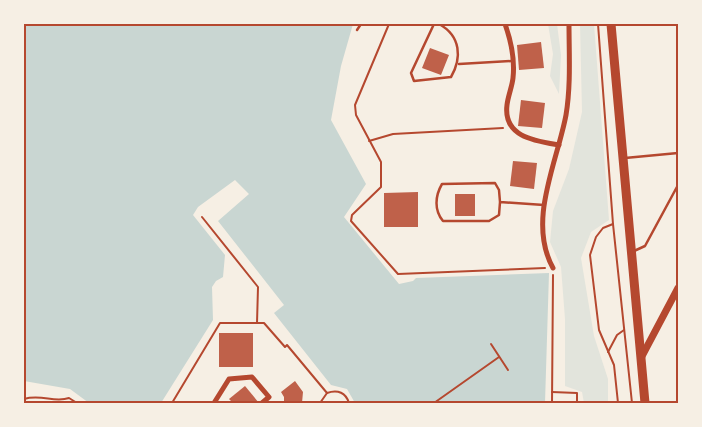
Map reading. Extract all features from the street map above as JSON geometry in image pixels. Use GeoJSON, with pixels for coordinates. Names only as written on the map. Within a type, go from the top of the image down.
{"type":"FeatureCollection","features":[{"type":"Feature","properties":{"kind":"main road"},"geometry":{"type":"LineString","coordinates":[[611,24],[645,403]]}},
{"type":"Feature","properties":{"kind":"street"},"geometry":{"type":"LineString","coordinates":[[505,24],[511,41],[513,78],[507,106],[508,118],[512,127],[520,135],[559,145]]}},
{"type":"Feature","properties":{"kind":"street"},"geometry":{"type":"LineString","coordinates":[[553,268],[545,254],[544,205],[566,115],[570,75],[568,24]]}},
{"type":"Feature","properties":{"kind":"street"},"geometry":{"type":"LineString","coordinates":[[641,358],[678,288]]}},
{"type":"Feature","properties":{"kind":"street"},"geometry":{"type":"LineString","coordinates":[[214,403],[229,379],[252,377],[269,397],[262,403]]}},
{"type":"Feature","properties":{"kind":"lane"},"geometry":{"type":"LineString","coordinates":[[357,30],[361,24]]}},
{"type":"Feature","properties":{"kind":"lane"},"geometry":{"type":"LineString","coordinates":[[434,24],[411,74],[414,81],[451,78],[458,64],[457,46],[449,29],[439,24]]}},
{"type":"Feature","properties":{"kind":"lane"},"geometry":{"type":"LineString","coordinates":[[458,64],[512,61]]}},
{"type":"Feature","properties":{"kind":"lane"},"geometry":{"type":"LineString","coordinates":[[623,158],[678,153]]}},
{"type":"Feature","properties":{"kind":"lane"},"geometry":{"type":"LineString","coordinates":[[494,183],[499,190],[500,202],[499,215],[489,221],[443,221],[437,213],[437,193],[442,184],[494,183]]}},
{"type":"Feature","properties":{"kind":"lane"},"geometry":{"type":"LineString","coordinates":[[632,252],[645,246],[678,185]]}},
{"type":"Feature","properties":{"kind":"lane"},"geometry":{"type":"LineString","coordinates":[[500,202],[544,205]]}},
{"type":"Feature","properties":{"kind":"path"},"geometry":{"type":"LineString","coordinates":[[389,24],[355,105],[356,115],[381,162],[381,187],[352,215],[351,221],[398,274],[553,268],[552,403]]}},
{"type":"Feature","properties":{"kind":"path"},"geometry":{"type":"LineString","coordinates":[[598,24],[613,224],[632,403]]}},
{"type":"Feature","properties":{"kind":"path"},"geometry":{"type":"LineString","coordinates":[[369,141],[393,134],[512,127]]}},
{"type":"Feature","properties":{"kind":"path"},"geometry":{"type":"LineString","coordinates":[[202,217],[258,287],[257,323]]}},
{"type":"Feature","properties":{"kind":"path"},"geometry":{"type":"LineString","coordinates":[[613,224],[599,232],[590,256],[599,330],[616,379],[618,403]]}},
{"type":"Feature","properties":{"kind":"path"},"geometry":{"type":"LineString","coordinates":[[172,403],[220,323],[264,323],[285,347],[287,345],[327,393]]}},
{"type":"Feature","properties":{"kind":"path"},"geometry":{"type":"LineString","coordinates":[[608,352],[617,335],[624,330]]}},
{"type":"Feature","properties":{"kind":"path"},"geometry":{"type":"LineString","coordinates":[[491,344],[508,370]]}},
{"type":"Feature","properties":{"kind":"path"},"geometry":{"type":"LineString","coordinates":[[434,403],[500,358]]}},
{"type":"Feature","properties":{"kind":"path"},"geometry":{"type":"LineString","coordinates":[[320,403],[327,393],[339,391],[345,395],[350,403]]}},
{"type":"Feature","properties":{"kind":"path"},"geometry":{"type":"LineString","coordinates":[[552,392],[577,393],[577,403]]}},
{"type":"Feature","properties":{"kind":"path"},"geometry":{"type":"LineString","coordinates":[[24,399],[35,396],[48,397],[60,401],[69,398],[77,403]]}},
{"type":"Feature","properties":{"kind":"shaded area"},"geometry":{"type":"Polygon","coordinates":[[[24,24],[353,24],[341,66],[331,120],[366,184],[344,217],[399,284],[413,281],[416,278],[549,273],[545,403],[355,403],[347,389],[331,385],[274,313],[284,305],[218,221],[249,194],[235,180],[198,207],[193,215],[225,255],[223,277],[216,281],[212,287],[213,320],[161,403],[89,403],[70,389],[24,381],[24,24]]]}},
{"type":"Feature","properties":{"kind":"shaded area"},"geometry":{"type":"Polygon","coordinates":[[[548,24],[557,24],[561,55],[559,94],[550,76],[553,54],[548,24]]]}},
{"type":"Feature","properties":{"kind":"shaded area"},"geometry":{"type":"Polygon","coordinates":[[[580,24],[594,24],[609,220],[591,232],[581,258],[594,336],[608,379],[608,403],[584,403],[582,392],[565,386],[565,319],[561,267],[550,242],[553,211],[569,169],[582,112],[580,24]]]}},
{"type":"Feature","properties":{"kind":"building"},"geometry":{"type":"Polygon","coordinates":[[[541,42],[544,68],[519,70],[517,45],[541,42]]]}},
{"type":"Feature","properties":{"kind":"building"},"geometry":{"type":"Polygon","coordinates":[[[430,48],[449,55],[441,75],[422,68],[430,48]]]}},
{"type":"Feature","properties":{"kind":"building"},"geometry":{"type":"Polygon","coordinates":[[[521,100],[545,103],[542,128],[518,126],[521,100]]]}},
{"type":"Feature","properties":{"kind":"building"},"geometry":{"type":"Polygon","coordinates":[[[513,161],[537,163],[534,189],[510,186],[513,161]]]}},
{"type":"Feature","properties":{"kind":"building"},"geometry":{"type":"Polygon","coordinates":[[[418,192],[418,227],[384,227],[384,193],[418,192]]]}},
{"type":"Feature","properties":{"kind":"building"},"geometry":{"type":"Polygon","coordinates":[[[455,194],[475,194],[475,216],[455,216],[455,194]]]}},
{"type":"Feature","properties":{"kind":"building"},"geometry":{"type":"Polygon","coordinates":[[[219,333],[253,333],[253,367],[219,367],[219,333]]]}},
{"type":"Feature","properties":{"kind":"building"},"geometry":{"type":"Polygon","coordinates":[[[295,381],[303,392],[302,403],[284,403],[284,397],[281,392],[295,381]]]}},
{"type":"Feature","properties":{"kind":"building"},"geometry":{"type":"Polygon","coordinates":[[[245,386],[259,403],[233,403],[229,399],[245,386]]]}}]}
